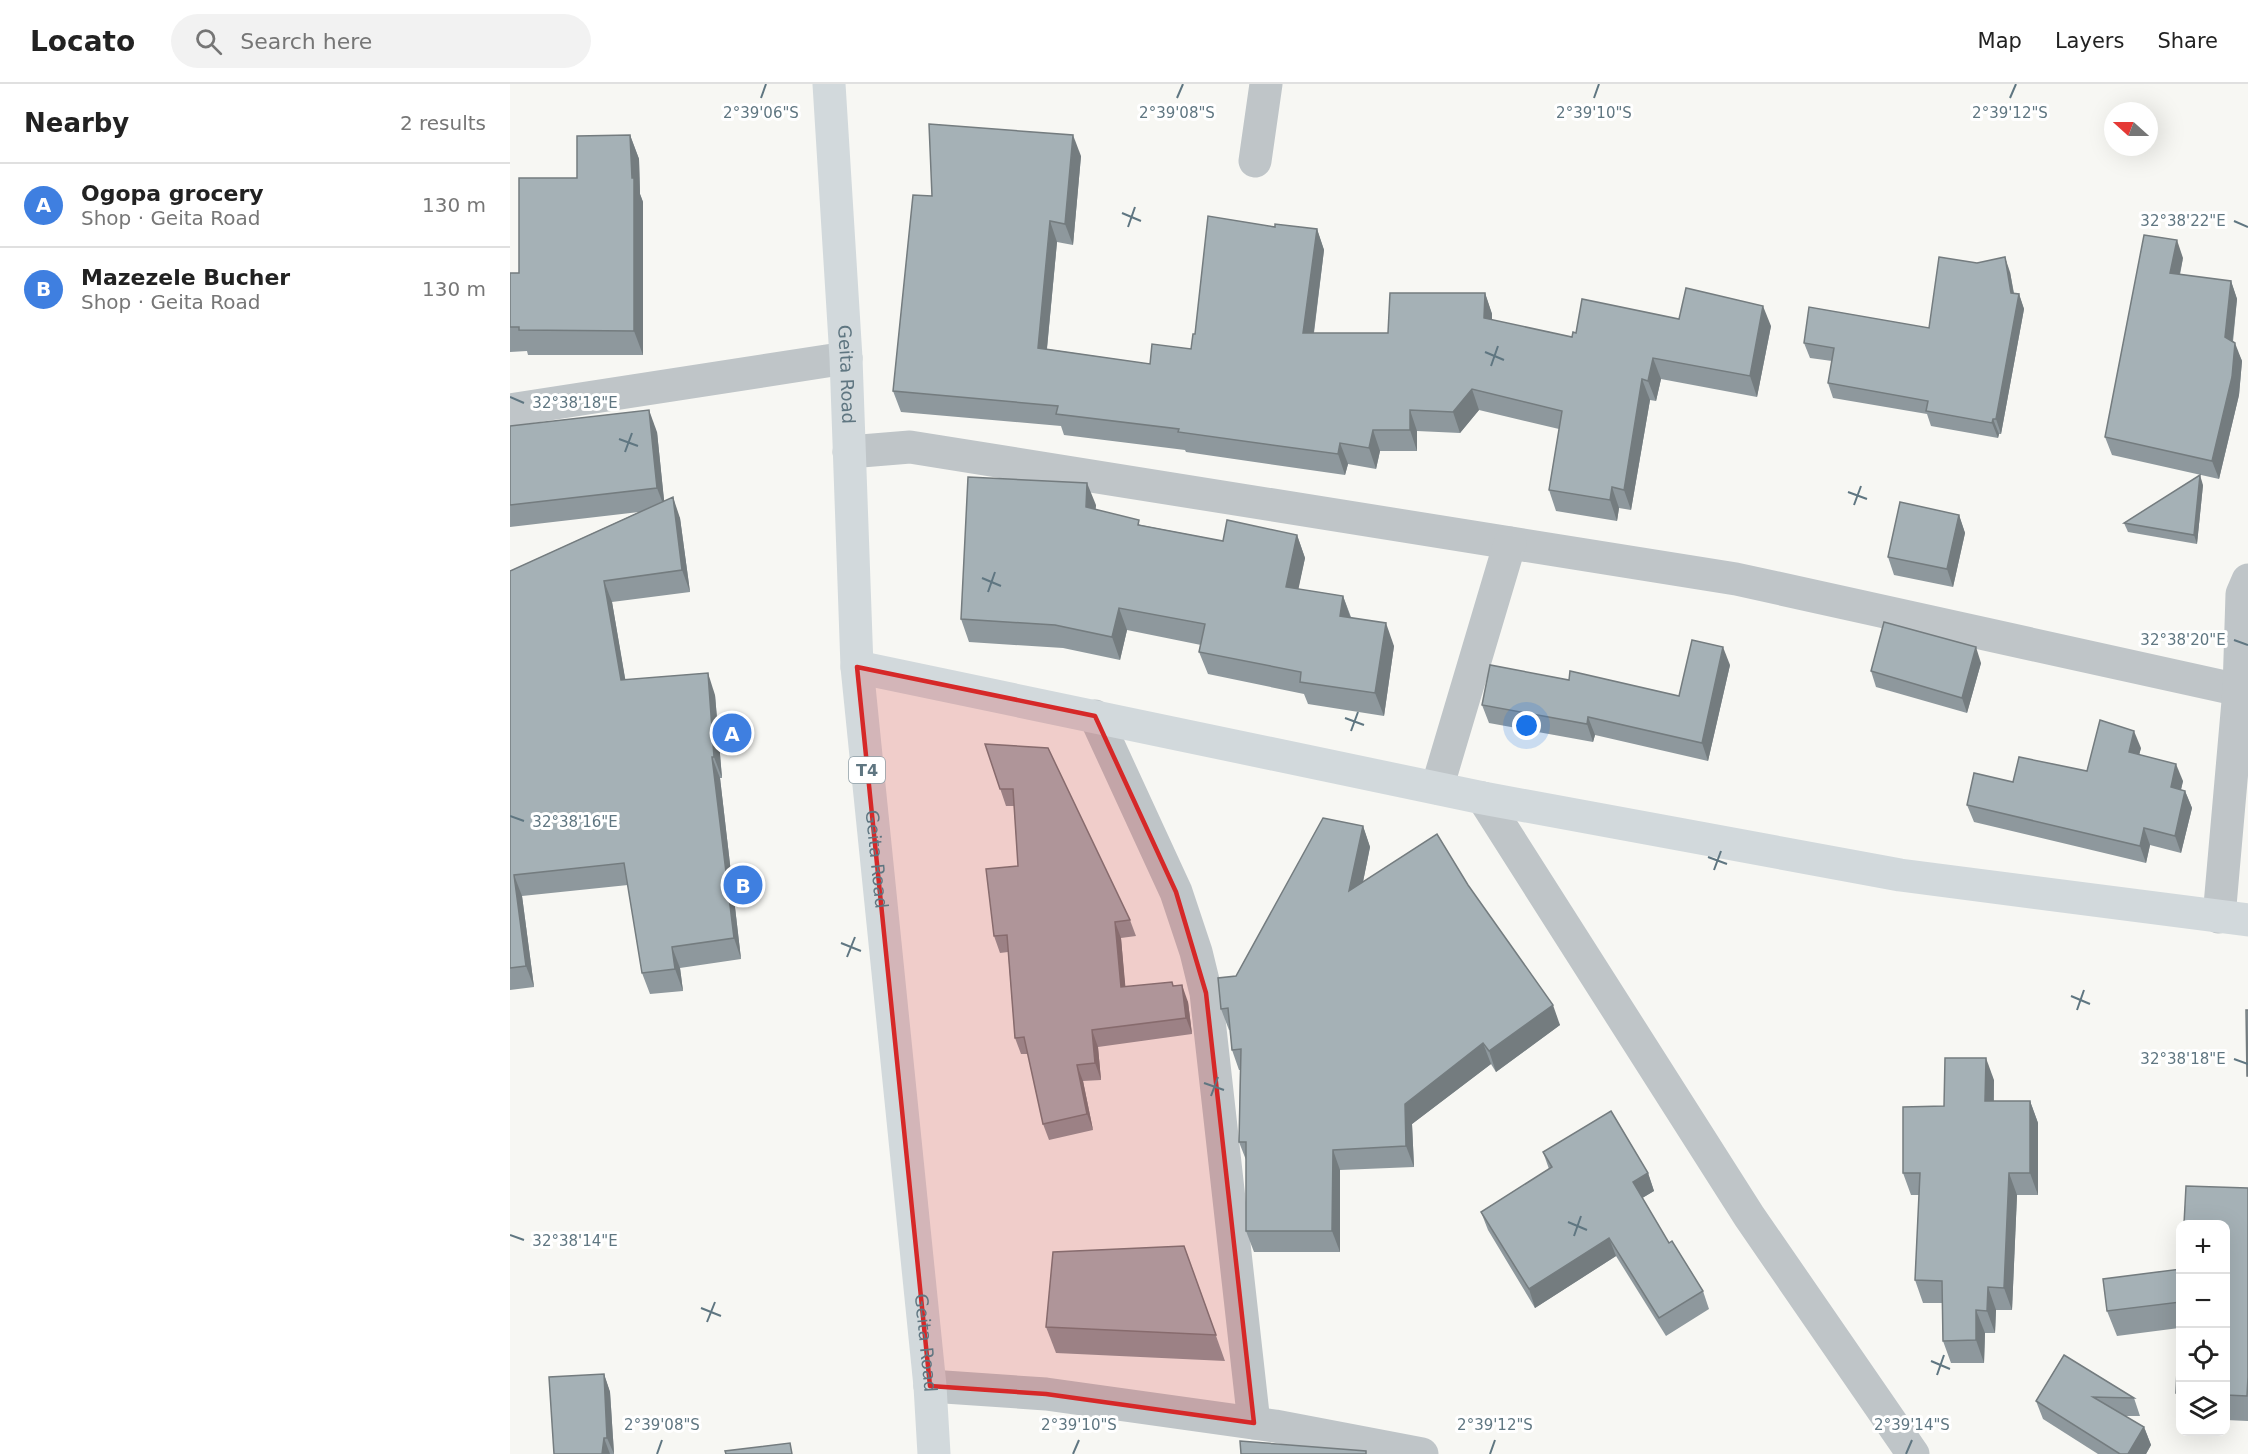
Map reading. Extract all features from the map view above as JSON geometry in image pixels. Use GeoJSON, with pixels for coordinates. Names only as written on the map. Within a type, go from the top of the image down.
{"type":"FeatureCollection","features":[{"type":"Feature","properties":{"kind":"main road","name":"Geita Road"},"geometry":{"type":"LineString","coordinates":[[829,84],[846,358],[857,667],[930,1386],[934,1454]]}},
{"type":"Feature","properties":{"kind":"main road"},"geometry":{"type":"LineString","coordinates":[[857,667],[1483,798],[1900,874],[2234,919]]}},
{"type":"Feature","properties":{"kind":"street"},"geometry":{"type":"LineString","coordinates":[[1256,161],[1266,84]]}},
{"type":"Feature","properties":{"kind":"street"},"geometry":{"type":"LineString","coordinates":[[510,410],[846,358]]}},
{"type":"Feature","properties":{"kind":"street"},"geometry":{"type":"LineString","coordinates":[[849,452],[910,447],[1736,579],[2239,690]]}},
{"type":"Feature","properties":{"kind":"street"},"geometry":{"type":"LineString","coordinates":[[1437,788],[1510,543]]}},
{"type":"Feature","properties":{"kind":"street"},"geometry":{"type":"LineString","coordinates":[[2234,919],[2242,594],[2248,580]]}},
{"type":"Feature","properties":{"kind":"street"},"geometry":{"type":"LineString","coordinates":[[1095,716],[1176,892],[1196,952],[1206,993],[1254,1423]]}},
{"type":"Feature","properties":{"kind":"street"},"geometry":{"type":"LineString","coordinates":[[1483,798],[1749,1216],[1913,1454]]}},
{"type":"Feature","properties":{"kind":"street"},"geometry":{"type":"LineString","coordinates":[[930,1386],[1046,1394],[1254,1423],[1422,1454]]}},
{"type":"Feature","properties":{"kind":"highlighted area"},"geometry":{"type":"Polygon","coordinates":[[[857,667],[1095,716],[1176,892],[1206,993],[1254,1423],[1046,1394],[930,1386],[857,667]]]}},
{"type":"Feature","properties":{"kind":"building"},"geometry":{"type":"Polygon","coordinates":[[[929,124],[1073,135],[1065,224],[1050,221],[1038,348],[1150,364],[1152,344],[1191,349],[1193,334],[1195,334],[1208,216],[1275,227],[1275,224],[1317,229],[1303,333],[1388,333],[1390,293],[1485,293],[1484,318],[1572,337],[1573,332],[1576,333],[1582,299],[1679,319],[1686,288],[1763,306],[1750,376],[1653,358],[1648,381],[1642,379],[1624,490],[1612,487],[1610,500],[1549,490],[1562,411],[1472,389],[1453,412],[1410,410],[1410,430],[1373,430],[1369,448],[1340,443],[1338,454],[1178,432],[1179,429],[1056,414],[1058,406],[893,391],[913,195],[932,196],[929,124]]]}},
{"type":"Feature","properties":{"kind":"building"},"geometry":{"type":"Polygon","coordinates":[[[630,135],[632,178],[634,178],[634,331],[519,330],[519,327],[510,327],[510,273],[519,273],[519,178],[577,178],[577,136],[630,135]]]}},
{"type":"Feature","properties":{"kind":"building"},"geometry":{"type":"Polygon","coordinates":[[[2144,235],[2177,240],[2170,273],[2231,281],[2225,337],[2235,343],[2232,377],[2212,461],[2105,437],[2144,235]]]}},
{"type":"Feature","properties":{"kind":"building"},"geometry":{"type":"Polygon","coordinates":[[[1939,257],[1977,263],[2005,257],[2011,293],[2019,294],[1996,419],[1993,419],[1992,423],[1926,411],[1928,401],[1828,383],[1834,348],[1804,343],[1809,307],[1929,328],[1939,257]]]}},
{"type":"Feature","properties":{"kind":"building"},"geometry":{"type":"Polygon","coordinates":[[[649,410],[657,488],[510,505],[510,426],[649,410]]]}},
{"type":"Feature","properties":{"kind":"building"},"geometry":{"type":"Polygon","coordinates":[[[2200,475],[2194,535],[2124,523],[2200,475]]]}},
{"type":"Feature","properties":{"kind":"building"},"geometry":{"type":"Polygon","coordinates":[[[968,477],[1087,483],[1086,507],[1139,520],[1138,525],[1223,541],[1227,520],[1297,535],[1286,587],[1343,596],[1340,616],[1386,623],[1375,693],[1300,682],[1301,672],[1199,652],[1205,624],[1119,608],[1112,637],[1055,625],[961,619],[968,477]]]}},
{"type":"Feature","properties":{"kind":"building"},"geometry":{"type":"Polygon","coordinates":[[[673,497],[682,570],[604,581],[621,680],[708,673],[714,757],[712,757],[734,938],[672,947],[675,969],[642,973],[624,863],[514,875],[526,966],[510,968],[510,571],[673,497]]]}},
{"type":"Feature","properties":{"kind":"building"},"geometry":{"type":"Polygon","coordinates":[[[1900,502],[1959,515],[1947,569],[1888,557],[1900,502]]]}},
{"type":"Feature","properties":{"kind":"building"},"geometry":{"type":"Polygon","coordinates":[[[1884,622],[1976,647],[1962,698],[1871,671],[1884,622]]]}},
{"type":"Feature","properties":{"kind":"building"},"geometry":{"type":"Polygon","coordinates":[[[1692,640],[1723,647],[1702,743],[1588,717],[1587,724],[1482,705],[1490,665],[1569,680],[1570,671],[1679,696],[1692,640]]]}},
{"type":"Feature","properties":{"kind":"building"},"geometry":{"type":"Polygon","coordinates":[[[2100,720],[2134,731],[2129,752],[2176,764],[2171,787],[2185,791],[2175,836],[2144,828],[2140,846],[1967,805],[1974,773],[2013,782],[2019,757],[2087,771],[2100,720]]]}},
{"type":"Feature","properties":{"kind":"building"},"geometry":{"type":"Polygon","coordinates":[[[985,744],[1048,748],[1130,920],[1115,922],[1121,987],[1172,982],[1173,986],[1182,985],[1186,1018],[1092,1030],[1095,1063],[1077,1065],[1087,1114],[1043,1124],[1024,1037],[1015,1038],[1007,935],[994,936],[986,869],[1018,866],[1013,789],[1000,789],[985,744]]]}},
{"type":"Feature","properties":{"kind":"building"},"geometry":{"type":"Polygon","coordinates":[[[1323,818],[1363,826],[1349,891],[1437,834],[1468,885],[1553,1005],[1489,1051],[1483,1043],[1405,1104],[1406,1146],[1333,1150],[1332,1231],[1246,1231],[1246,1142],[1239,1142],[1241,1049],[1232,1050],[1228,1008],[1221,1009],[1218,978],[1236,976],[1323,818]]]}},
{"type":"Feature","properties":{"kind":"building"},"geometry":{"type":"Polygon","coordinates":[[[2246,1010],[2248,1010],[2248,1076],[2247,1076],[2246,1010]]]}},
{"type":"Feature","properties":{"kind":"building"},"geometry":{"type":"Polygon","coordinates":[[[1945,1058],[1986,1058],[1985,1101],[2030,1101],[2030,1173],[2009,1173],[2004,1288],[1988,1287],[1987,1311],[1976,1310],[1976,1340],[1943,1341],[1942,1281],[1915,1280],[1920,1173],[1903,1173],[1903,1107],[1944,1106],[1945,1058]]]}},
{"type":"Feature","properties":{"kind":"building"},"geometry":{"type":"Polygon","coordinates":[[[1611,1111],[1648,1173],[1633,1182],[1669,1243],[1672,1241],[1703,1291],[1659,1318],[1609,1238],[1529,1289],[1481,1212],[1552,1167],[1543,1152],[1611,1111]]]}},
{"type":"Feature","properties":{"kind":"building"},"geometry":{"type":"Polygon","coordinates":[[[2186,1186],[2248,1188],[2247,1396],[2230,1395],[2230,1220],[2184,1220],[2186,1186]]]}},
{"type":"Feature","properties":{"kind":"building"},"geometry":{"type":"Polygon","coordinates":[[[1184,1246],[1216,1335],[1046,1327],[1053,1252],[1184,1246]]]}},
{"type":"Feature","properties":{"kind":"building"},"geometry":{"type":"Polygon","coordinates":[[[2176,1270],[2176,1302],[2107,1311],[2103,1279],[2176,1270]]]}},
{"type":"Feature","properties":{"kind":"building"},"geometry":{"type":"Polygon","coordinates":[[[2064,1355],[2134,1398],[2093,1397],[2144,1427],[2128,1454],[2120,1454],[2036,1401],[2064,1355]]]}},
{"type":"Feature","properties":{"kind":"building"},"geometry":{"type":"Polygon","coordinates":[[[604,1374],[607,1438],[604,1438],[602,1454],[554,1454],[549,1377],[604,1374]]]}},
{"type":"Feature","properties":{"kind":"building"},"geometry":{"type":"Polygon","coordinates":[[[1240,1441],[1366,1451],[1366,1454],[1241,1454],[1240,1441]]]}},
{"type":"Feature","properties":{"kind":"building"},"geometry":{"type":"Polygon","coordinates":[[[790,1443],[792,1454],[726,1454],[725,1451],[790,1443]]]}},
{"type":"Feature","properties":{"kind":"place","name":"Ogopa grocery"},"geometry":{"type":"Point","coordinates":[732,733]}},
{"type":"Feature","properties":{"kind":"place","name":"Mazezele Bucher"},"geometry":{"type":"Point","coordinates":[743,885]}}]}
